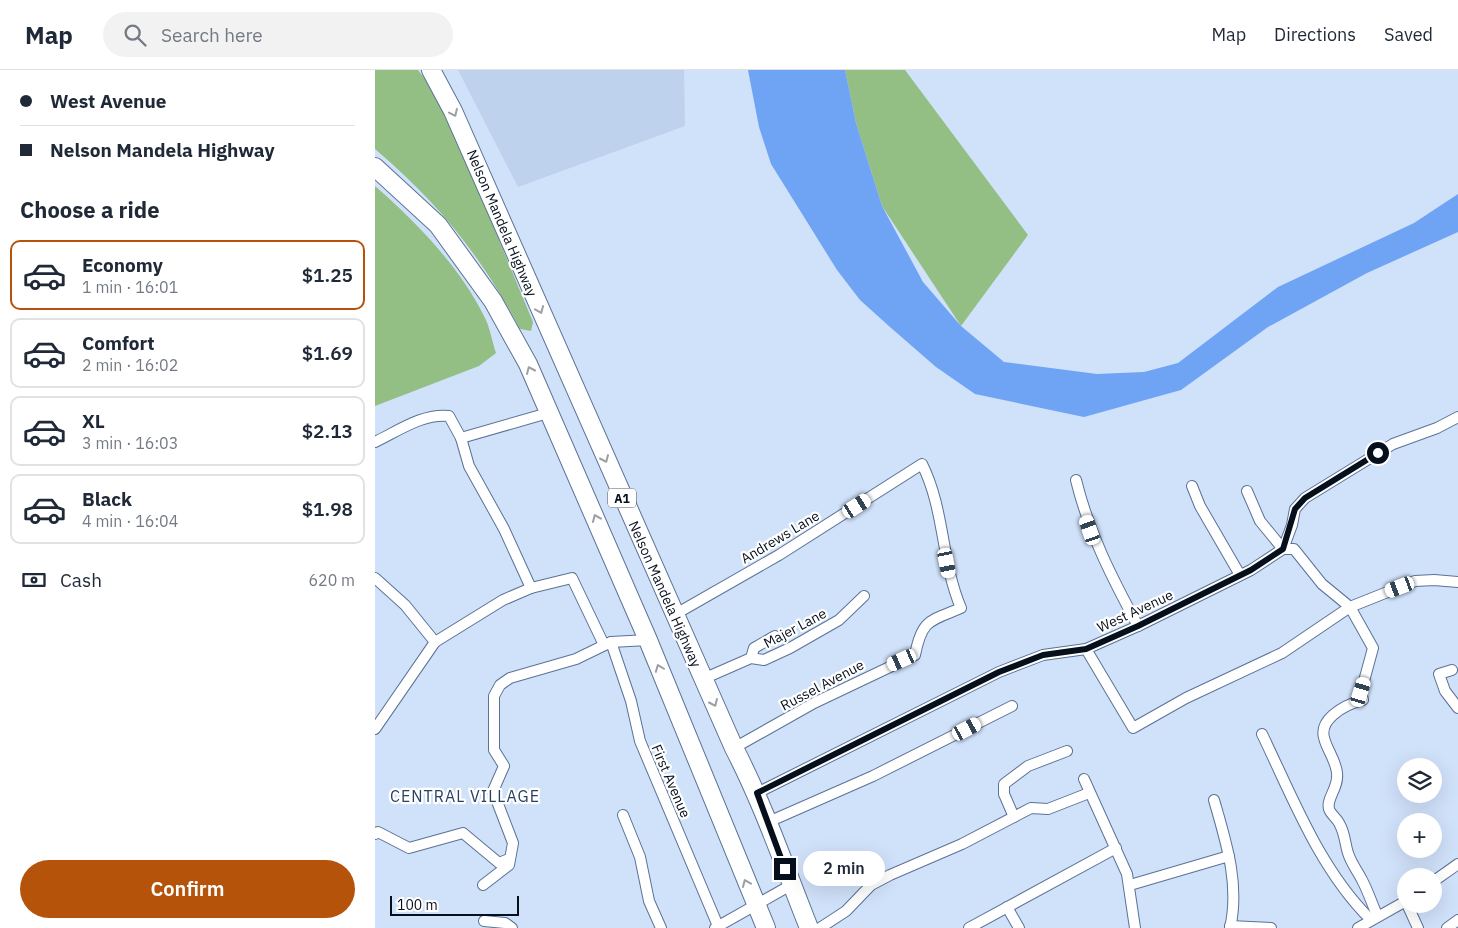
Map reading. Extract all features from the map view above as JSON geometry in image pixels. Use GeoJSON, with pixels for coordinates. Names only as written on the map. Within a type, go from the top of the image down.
{"type":"FeatureCollection","features":[{"type":"Feature","properties":{"kind":"highway","name":"Nelson Mandela Highway"},"geometry":{"type":"LineString","coordinates":[[431,70],[457,120],[674,615],[734,748],[757,793],[809,928]]}},
{"type":"Feature","properties":{"kind":"highway","name":"A1"},"geometry":{"type":"LineString","coordinates":[[375,167],[438,225],[467,262],[493,300],[523,356],[648,640],[766,928]]}},
{"type":"Feature","properties":{"kind":"street"},"geometry":{"type":"LineString","coordinates":[[461,438],[548,413]]}},
{"type":"Feature","properties":{"kind":"street"},"geometry":{"type":"LineString","coordinates":[[375,442],[421,420],[438,415],[449,416],[461,438],[469,466],[504,529],[531,588],[503,600],[435,642],[375,729]]}},
{"type":"Feature","properties":{"kind":"street"},"geometry":{"type":"LineString","coordinates":[[1283,549],[1295,509],[1305,498],[1393,444],[1437,428],[1458,417]]}},
{"type":"Feature","properties":{"kind":"street","name":"Andrews Lane"},"geometry":{"type":"LineString","coordinates":[[674,615],[779,555],[922,464]]}},
{"type":"Feature","properties":{"kind":"street","name":"Russel Avenue"},"geometry":{"type":"LineString","coordinates":[[734,748],[814,703],[915,655],[919,634],[928,622],[961,608],[952,586],[937,501],[922,464]]}},
{"type":"Feature","properties":{"kind":"street"},"geometry":{"type":"LineString","coordinates":[[1076,480],[1083,508],[1102,558],[1138,626]]}},
{"type":"Feature","properties":{"kind":"street"},"geometry":{"type":"LineString","coordinates":[[1192,486],[1200,506],[1241,575]]}},
{"type":"Feature","properties":{"kind":"street"},"geometry":{"type":"LineString","coordinates":[[1247,491],[1260,521],[1283,549]]}},
{"type":"Feature","properties":{"kind":"street"},"geometry":{"type":"LineString","coordinates":[[1283,549],[1293,549],[1322,584],[1349,607],[1373,648],[1361,692],[1363,700],[1345,706],[1324,724],[1322,732],[1335,761],[1337,774],[1337,786],[1329,798],[1329,808],[1341,825],[1347,841],[1348,853],[1365,884],[1373,918]]}},
{"type":"Feature","properties":{"kind":"street","name":"West Avenue"},"geometry":{"type":"LineString","coordinates":[[757,793],[999,672],[1043,655],[1086,649],[1138,626],[1241,575],[1283,549]]}},
{"type":"Feature","properties":{"kind":"street"},"geometry":{"type":"LineString","coordinates":[[375,578],[405,605],[435,642]]}},
{"type":"Feature","properties":{"kind":"street","name":"First Avenue"},"geometry":{"type":"LineString","coordinates":[[531,588],[572,578],[621,669],[640,741],[717,927]]}},
{"type":"Feature","properties":{"kind":"street"},"geometry":{"type":"LineString","coordinates":[[1086,649],[1133,728],[1186,698],[1282,653],[1349,607],[1415,581],[1458,582]]}},
{"type":"Feature","properties":{"kind":"street","name":"Majer Lane"},"geometry":{"type":"LineString","coordinates":[[703,679],[751,658],[764,660],[809,638],[839,620],[864,596]]}},
{"type":"Feature","properties":{"kind":"street"},"geometry":{"type":"LineString","coordinates":[[751,658],[754,648],[775,636]]}},
{"type":"Feature","properties":{"kind":"street"},"geometry":{"type":"LineString","coordinates":[[483,885],[509,865],[513,843],[493,791],[504,766],[495,750],[494,696],[500,685],[510,678],[577,660],[608,644],[648,640]]}},
{"type":"Feature","properties":{"kind":"street"},"geometry":{"type":"LineString","coordinates":[[1452,670],[1439,674],[1445,691],[1458,708]]}},
{"type":"Feature","properties":{"kind":"street"},"geometry":{"type":"LineString","coordinates":[[767,823],[873,776],[1011,706]]}},
{"type":"Feature","properties":{"kind":"street"},"geometry":{"type":"LineString","coordinates":[[1262,734],[1323,858],[1352,901],[1373,918]]}},
{"type":"Feature","properties":{"kind":"street"},"geometry":{"type":"LineString","coordinates":[[1014,817],[1005,794],[1004,784],[1028,766],[1067,751]]}},
{"type":"Feature","properties":{"kind":"street"},"geometry":{"type":"LineString","coordinates":[[1084,779],[1116,848],[1130,885],[1132,927]]}},
{"type":"Feature","properties":{"kind":"street"},"geometry":{"type":"LineString","coordinates":[[820,928],[846,911],[871,885],[1031,808],[1048,809],[1089,793]]}},
{"type":"Feature","properties":{"kind":"street"},"geometry":{"type":"LineString","coordinates":[[1214,800],[1233,870],[1230,927],[1271,928]]}},
{"type":"Feature","properties":{"kind":"street"},"geometry":{"type":"LineString","coordinates":[[623,815],[640,857],[649,900],[661,928]]}},
{"type":"Feature","properties":{"kind":"street"},"geometry":{"type":"LineString","coordinates":[[375,834],[378,832],[409,848],[463,833],[499,863],[509,859]]}},
{"type":"Feature","properties":{"kind":"street"},"geometry":{"type":"LineString","coordinates":[[969,928],[1116,848]]}},
{"type":"Feature","properties":{"kind":"street"},"geometry":{"type":"LineString","coordinates":[[1130,885],[1229,856]]}},
{"type":"Feature","properties":{"kind":"street"},"geometry":{"type":"LineString","coordinates":[[1442,875],[1458,864]]}},
{"type":"Feature","properties":{"kind":"street"},"geometry":{"type":"LineString","coordinates":[[717,927],[791,885]]}},
{"type":"Feature","properties":{"kind":"street"},"geometry":{"type":"LineString","coordinates":[[1357,928],[1397,906]]}},
{"type":"Feature","properties":{"kind":"street"},"geometry":{"type":"LineString","coordinates":[[1007,907],[1019,928]]}},
{"type":"Feature","properties":{"kind":"street"},"geometry":{"type":"LineString","coordinates":[[1411,913],[1418,928]]}},
{"type":"Feature","properties":{"kind":"street"},"geometry":{"type":"LineString","coordinates":[[1447,928],[1458,920]]}},
{"type":"Feature","properties":{"kind":"street"},"geometry":{"type":"LineString","coordinates":[[484,921],[505,923],[512,928]]}},
{"type":"Feature","properties":{"kind":"shaded area"},"geometry":{"type":"Polygon","coordinates":[[[458,70],[684,70],[685,126],[518,187],[458,70]]]}},
{"type":"Feature","properties":{"kind":"green space"},"geometry":{"type":"Polygon","coordinates":[[[375,70],[418,70],[430,86],[460,146],[533,322],[531,331],[520,329],[489,277],[457,232],[419,190],[375,149],[375,70]]]}},
{"type":"Feature","properties":{"kind":"green space"},"geometry":{"type":"Polygon","coordinates":[[[845,70],[905,70],[1028,235],[961,326],[882,206],[856,123],[845,70]]]}},
{"type":"Feature","properties":{"kind":"green space"},"geometry":{"type":"Polygon","coordinates":[[[375,186],[421,230],[450,263],[474,298],[486,320],[496,353],[479,366],[375,406],[375,186]]]}},
{"type":"Feature","properties":{"kind":"water"},"geometry":{"type":"Polygon","coordinates":[[[748,70],[845,70],[856,123],[882,206],[923,282],[961,326],[1004,362],[1097,374],[1144,372],[1178,363],[1278,287],[1414,223],[1458,194],[1458,232],[1367,273],[1268,327],[1181,390],[1084,417],[975,394],[936,367],[890,327],[860,300],[837,270],[771,164],[759,127],[748,70]]]}},
{"type":"Feature","properties":{"kind":"district","name":"CENTRAL VILLAGE"},"geometry":{"type":"Point","coordinates":[465,796]}},
{"type":"Feature","properties":{"kind":"route"},"geometry":{"type":"LineString","coordinates":[[785,869],[757,793],[999,672],[1043,655],[1086,649],[1138,626],[1251,570],[1283,549],[1292,525],[1295,509],[1305,498],[1378,453]]}}]}
